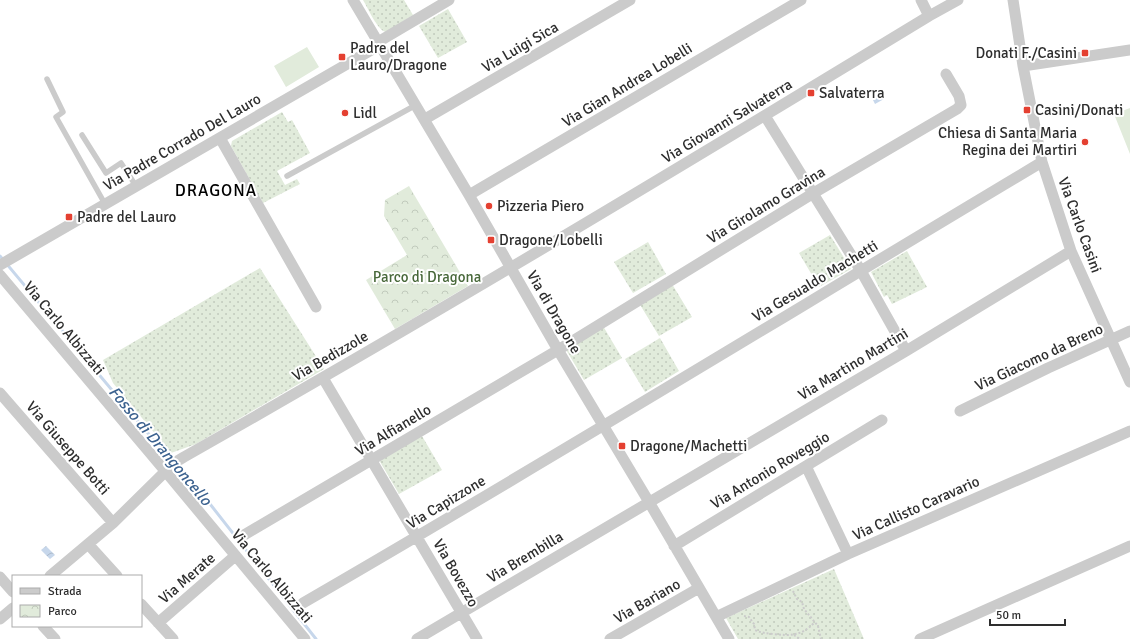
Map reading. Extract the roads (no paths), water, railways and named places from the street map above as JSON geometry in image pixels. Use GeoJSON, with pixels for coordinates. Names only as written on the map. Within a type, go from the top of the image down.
{"type":"FeatureCollection","features":[{"type":"Feature","properties":{"kind":"street","name":"Via di Dragone"},"geometry":{"type":"LineString","coordinates":[[353,0],[425,119],[558,350],[729,639]]}},
{"type":"Feature","properties":{"kind":"street","name":"Via Padre Corrado Del Lauro"},"geometry":{"type":"LineString","coordinates":[[0,265],[220,138],[449,0]]}},
{"type":"Feature","properties":{"kind":"street","name":"Via Luigi Sica"},"geometry":{"type":"LineString","coordinates":[[425,119],[630,0]]}},
{"type":"Feature","properties":{"kind":"street","name":"Via Gian Andrea Lobelli"},"geometry":{"type":"LineString","coordinates":[[469,195],[801,0]]}},
{"type":"Feature","properties":{"kind":"street"},"geometry":{"type":"LineString","coordinates":[[920,0],[929,16]]}},
{"type":"Feature","properties":{"kind":"street","name":"Via Giovanni Salvaterra"},"geometry":{"type":"LineString","coordinates":[[511,268],[958,0]]}},
{"type":"Feature","properties":{"kind":"street","name":"Via Carlo Casini"},"geometry":{"type":"LineString","coordinates":[[1013,0],[1023,66],[1042,162],[1071,251],[1130,382]]}},
{"type":"Feature","properties":{"kind":"street"},"geometry":{"type":"LineString","coordinates":[[1023,66],[1130,50]]}},
{"type":"Feature","properties":{"kind":"street","name":"Via Girolamo Gravina"},"geometry":{"type":"LineString","coordinates":[[558,350],[812,194],[959,108],[961,105],[960,99],[946,74]]}},
{"type":"Feature","properties":{"kind":"street"},"geometry":{"type":"LineString","coordinates":[[764,116],[861,271],[906,350]]}},
{"type":"Feature","properties":{"kind":"street"},"geometry":{"type":"LineString","coordinates":[[220,138],[316,307]]}},
{"type":"Feature","properties":{"kind":"street","name":"Via Gesualdo Machetti"},"geometry":{"type":"LineString","coordinates":[[603,426],[1042,162]]}},
{"type":"Feature","properties":{"kind":"street","name":"Via Martino Martini"},"geometry":{"type":"LineString","coordinates":[[649,502],[1071,251]]}},
{"type":"Feature","properties":{"kind":"street","name":"Via Bedizzole"},"geometry":{"type":"LineString","coordinates":[[51,575],[113,523],[174,463],[511,268]]}},
{"type":"Feature","properties":{"kind":"street","name":"Via Carlo Albizzati"},"geometry":{"type":"LineString","coordinates":[[0,275],[305,639]]}},
{"type":"Feature","properties":{"kind":"street","name":"Via Giacomo da Breno"},"geometry":{"type":"LineString","coordinates":[[960,411],[1048,368],[1130,331]]}},
{"type":"Feature","properties":{"kind":"street","name":"Via Alfianello"},"geometry":{"type":"LineString","coordinates":[[244,535],[558,350]]}},
{"type":"Feature","properties":{"kind":"street","name":"Via Bovezzo"},"geometry":{"type":"LineString","coordinates":[[323,378],[477,639]]}},
{"type":"Feature","properties":{"kind":"street","name":"Via Giuseppe Botti"},"geometry":{"type":"LineString","coordinates":[[0,393],[113,523]]}},
{"type":"Feature","properties":{"kind":"street","name":"Via Antonio Roveggio"},"geometry":{"type":"LineString","coordinates":[[674,546],[882,420]]}},
{"type":"Feature","properties":{"kind":"street","name":"Via Capizzone"},"geometry":{"type":"LineString","coordinates":[[303,603],[603,426]]}},
{"type":"Feature","properties":{"kind":"street","name":"Via Callisto Caravario"},"geometry":{"type":"LineString","coordinates":[[716,617],[848,554],[1130,431]]}},
{"type":"Feature","properties":{"kind":"street"},"geometry":{"type":"LineString","coordinates":[[806,466],[848,554]]}},
{"type":"Feature","properties":{"kind":"street","name":"Via Brembilla"},"geometry":{"type":"LineString","coordinates":[[417,639],[649,502]]}},
{"type":"Feature","properties":{"kind":"street"},"geometry":{"type":"LineString","coordinates":[[88,544],[116,575]]}},
{"type":"Feature","properties":{"kind":"street"},"geometry":{"type":"LineString","coordinates":[[920,639],[1130,546]]}},
{"type":"Feature","properties":{"kind":"street","name":"Via Merate"},"geometry":{"type":"LineString","coordinates":[[158,623],[235,556]]}},
{"type":"Feature","properties":{"kind":"street"},"geometry":{"type":"LineString","coordinates":[[0,577],[12,591]]}},
{"type":"Feature","properties":{"kind":"street","name":"Via Bariano"},"geometry":{"type":"LineString","coordinates":[[610,639],[698,588]]}},
{"type":"Feature","properties":{"kind":"street"},"geometry":{"type":"LineString","coordinates":[[142,605],[172,639]]}},
{"type":"Feature","properties":{"kind":"street"},"geometry":{"type":"LineString","coordinates":[[0,619],[12,609]]}},
{"type":"Feature","properties":{"kind":"street"},"geometry":{"type":"LineString","coordinates":[[44,627],[55,639]]}},
{"type":"Feature","properties":{"kind":"lane"},"geometry":{"type":"LineString","coordinates":[[47,79],[63,112],[56,117],[105,204]]}},
{"type":"Feature","properties":{"kind":"lane"},"geometry":{"type":"LineString","coordinates":[[287,176],[416,105]]}},
{"type":"Feature","properties":{"kind":"lane"},"geometry":{"type":"LineString","coordinates":[[82,135],[106,173],[121,163],[136,186]]}},
{"type":"Feature","properties":{"kind":"water"},"geometry":{"type":"Polygon","coordinates":[[[882,94],[884,99],[875,104],[872,98],[882,94]]]}},
{"type":"Feature","properties":{"kind":"water"},"geometry":{"type":"Polygon","coordinates":[[[46,546],[55,555],[50,559],[41,550],[46,546]]]}},
{"type":"Feature","properties":{"kind":"waterway","name":"Fosso di Drangoncello"},"geometry":{"type":"LineString","coordinates":[[0,256],[172,462]]}},
{"type":"Feature","properties":{"kind":"waterway","name":"Fosso di Drangoncello"},"geometry":{"type":"LineString","coordinates":[[176,466],[210,504],[316,639]]}},
{"type":"Feature","properties":{"kind":"place","name":"Donati F./Casini"},"geometry":{"type":"Point","coordinates":[1085,53]}},
{"type":"Feature","properties":{"kind":"place","name":"Padre del Lauro/Dragone"},"geometry":{"type":"Point","coordinates":[342,57]}},
{"type":"Feature","properties":{"kind":"place","name":"Salvaterra"},"geometry":{"type":"Point","coordinates":[811,93]}},
{"type":"Feature","properties":{"kind":"place","name":"Casini/Donati"},"geometry":{"type":"Point","coordinates":[1027,110]}},
{"type":"Feature","properties":{"kind":"place","name":"Lidl"},"geometry":{"type":"Point","coordinates":[345,113]}},
{"type":"Feature","properties":{"kind":"place","name":"Chiesa di Santa Maria Regina dei Martiri"},"geometry":{"type":"Point","coordinates":[1085,142]}},
{"type":"Feature","properties":{"kind":"place","name":"Pizzeria Piero"},"geometry":{"type":"Point","coordinates":[489,206]}},
{"type":"Feature","properties":{"kind":"place","name":"Padre del Lauro"},"geometry":{"type":"Point","coordinates":[69,217]}},
{"type":"Feature","properties":{"kind":"place","name":"Dragone/Lobelli"},"geometry":{"type":"Point","coordinates":[491,240]}},
{"type":"Feature","properties":{"kind":"place","name":"Dragone/Machetti"},"geometry":{"type":"Point","coordinates":[622,446]}},
{"type":"Feature","properties":{"kind":"district","name":"DRAGONA"},"geometry":{"type":"Point","coordinates":[216,190]}},
{"type":"Feature","properties":{"kind":"park label","name":"Parco di Dragona"},"geometry":{"type":"Point","coordinates":[427,277]}}]}
